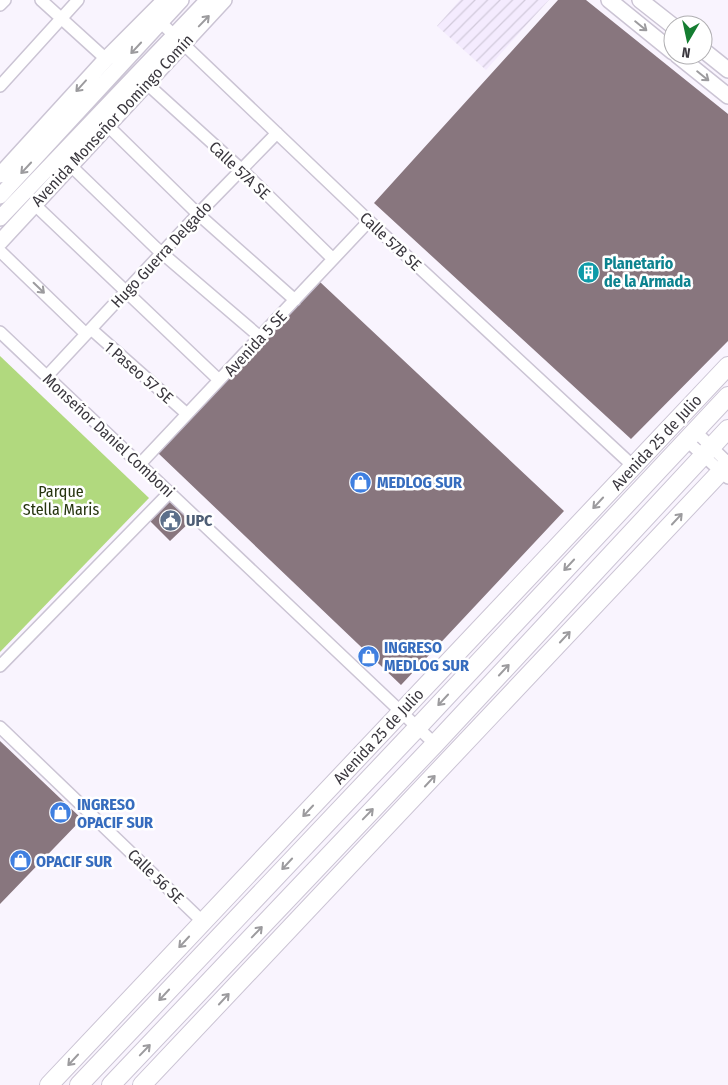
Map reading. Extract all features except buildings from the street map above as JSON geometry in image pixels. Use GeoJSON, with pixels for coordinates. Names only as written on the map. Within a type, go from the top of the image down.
{"type":"FeatureCollection","features":[{"type":"Feature","properties":{"kind":"main road","name":"Avenida Monseñor Domingo Comín"},"geometry":{"type":"LineString","coordinates":[[0,196],[156,18],[165,0]]}},
{"type":"Feature","properties":{"kind":"main road","name":"Avenida Monseñor Domingo Comín"},"geometry":{"type":"LineString","coordinates":[[0,176],[106,59],[181,0]]}},
{"type":"Feature","properties":{"kind":"main road","name":"Avenida Monseñor Domingo Comín"},"geometry":{"type":"LineString","coordinates":[[0,242],[146,83],[208,0]]}},
{"type":"Feature","properties":{"kind":"main road","name":"Avenida Monseñor Domingo Comín"},"geometry":{"type":"LineString","coordinates":[[0,218],[179,39],[224,0]]}},
{"type":"Feature","properties":{"kind":"main road"},"geometry":{"type":"LineString","coordinates":[[609,0],[663,44]]}},
{"type":"Feature","properties":{"kind":"main road"},"geometry":{"type":"LineString","coordinates":[[640,0],[663,18]]}},
{"type":"Feature","properties":{"kind":"main road"},"geometry":{"type":"LineString","coordinates":[[713,58],[728,70]]}},
{"type":"Feature","properties":{"kind":"main road"},"geometry":{"type":"LineString","coordinates":[[689,65],[728,96]]}},
{"type":"Feature","properties":{"kind":"main road","name":"Avenida 25 de Julio"},"geometry":{"type":"LineString","coordinates":[[49,1085],[728,366]]}},
{"type":"Feature","properties":{"kind":"main road","name":"Avenida 25 de Julio"},"geometry":{"type":"LineString","coordinates":[[79,1085],[728,396]]}},
{"type":"Feature","properties":{"kind":"main road"},"geometry":{"type":"LineString","coordinates":[[111,1085],[435,744],[716,442],[703,427],[690,436],[685,453],[689,456],[690,462],[688,471]]}},
{"type":"Feature","properties":{"kind":"main road"},"geometry":{"type":"LineString","coordinates":[[142,1085],[726,469]]}},
{"type":"Feature","properties":{"kind":"main road"},"geometry":{"type":"LineString","coordinates":[[457,753],[482,693]]}},
{"type":"Feature","properties":{"kind":"street"},"geometry":{"type":"LineString","coordinates":[[0,5],[5,0]]}},
{"type":"Feature","properties":{"kind":"street"},"geometry":{"type":"LineString","coordinates":[[41,0],[106,59]]}},
{"type":"Feature","properties":{"kind":"street"},"geometry":{"type":"LineString","coordinates":[[0,86],[78,0]]}},
{"type":"Feature","properties":{"kind":"street","name":"Calle 57B SE"},"geometry":{"type":"LineString","coordinates":[[156,18],[633,466]]}},
{"type":"Feature","properties":{"kind":"street","name":"Calle 57A SE"},"geometry":{"type":"LineString","coordinates":[[146,83],[242,170],[333,260]]}},
{"type":"Feature","properties":{"kind":"street"},"geometry":{"type":"LineString","coordinates":[[107,125],[198,214],[295,300]]}},
{"type":"Feature","properties":{"kind":"street","name":"Hugo Guerra Delgado"},"geometry":{"type":"LineString","coordinates":[[47,376],[198,214],[277,133]]}},
{"type":"Feature","properties":{"kind":"street"},"geometry":{"type":"LineString","coordinates":[[70,165],[162,253],[260,337]]}},
{"type":"Feature","properties":{"kind":"street"},"geometry":{"type":"LineString","coordinates":[[34,204],[219,380]]}},
{"type":"Feature","properties":{"kind":"street","name":"Avenida 5 SE"},"geometry":{"type":"LineString","coordinates":[[140,464],[370,221]]}},
{"type":"Feature","properties":{"kind":"street","name":"1 Paseo 57 SE"},"geometry":{"type":"LineString","coordinates":[[0,250],[89,331],[187,414]]}},
{"type":"Feature","properties":{"kind":"street","name":"Monseñor Daniel Comboni"},"geometry":{"type":"LineString","coordinates":[[0,332],[435,744]]}},
{"type":"Feature","properties":{"kind":"street"},"geometry":{"type":"LineString","coordinates":[[690,436],[716,442],[726,469]]}},
{"type":"Feature","properties":{"kind":"street"},"geometry":{"type":"LineString","coordinates":[[0,666],[170,492]]}},
{"type":"Feature","properties":{"kind":"street","name":"Calle 56 SE"},"geometry":{"type":"LineString","coordinates":[[0,727],[203,922]]}},
{"type":"Feature","properties":{"kind":"shaded area"},"geometry":{"type":"Polygon","coordinates":[[[460,0],[549,0],[486,70],[437,26],[460,0]]]}},
{"type":"Feature","properties":{"kind":"green space","name":"Parque Stella Maris"},"geometry":{"type":"Polygon","coordinates":[[[0,356],[149,498],[0,652],[0,356]]]}},
{"type":"Feature","properties":{"kind":"place","name":"Planetario de la Armada"},"geometry":{"type":"Point","coordinates":[588,272]}},
{"type":"Feature","properties":{"kind":"place","name":"MEDLOG SUR"},"geometry":{"type":"Point","coordinates":[361,482]}},
{"type":"Feature","properties":{"kind":"place","name":"UPC"},"geometry":{"type":"Point","coordinates":[170,520]}},
{"type":"Feature","properties":{"kind":"place","name":"INGRESO MEDLOG SUR"},"geometry":{"type":"Point","coordinates":[368,656]}},
{"type":"Feature","properties":{"kind":"place","name":"INGRESO OPACIF SUR"},"geometry":{"type":"Point","coordinates":[61,813]}},
{"type":"Feature","properties":{"kind":"place","name":"OPACIF SUR"},"geometry":{"type":"Point","coordinates":[20,861]}}]}
